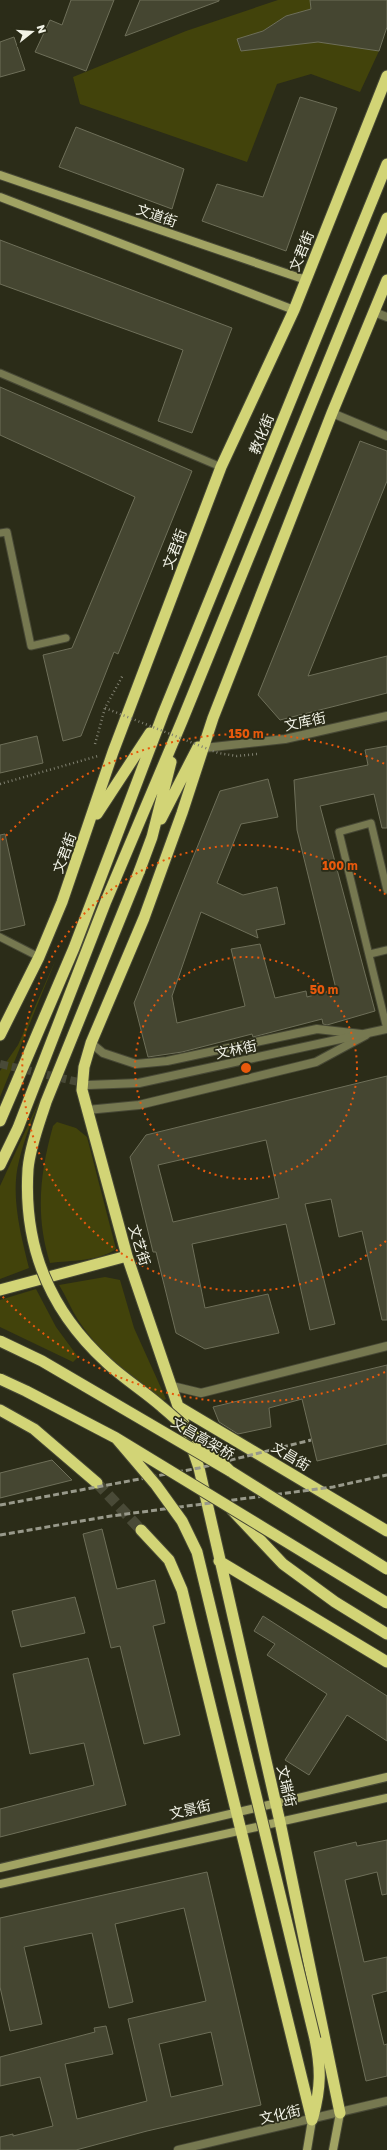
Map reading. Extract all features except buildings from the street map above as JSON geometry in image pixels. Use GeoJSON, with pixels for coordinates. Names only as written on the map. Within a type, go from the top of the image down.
{"type":"FeatureCollection","features":[{"type":"Feature","properties":{"kind":"highway","name":"文君街"},"geometry":{"type":"LineString","coordinates":[[0,1035],[39,957],[62,902],[89,827],[113,752],[221,467],[294,310],[387,76]]}},
{"type":"Feature","properties":{"kind":"highway","name":"教化街"},"geometry":{"type":"LineString","coordinates":[[163,714],[387,164]]}},
{"type":"Feature","properties":{"kind":"highway"},"geometry":{"type":"LineString","coordinates":[[0,1166],[18,1128],[106,901],[182,721],[387,218]]}},
{"type":"Feature","properties":{"kind":"highway"},"geometry":{"type":"LineString","coordinates":[[87,1110],[82,1090],[84,1067],[91,1042],[144,918],[182,814],[213,718],[332,413],[387,280]]}},
{"type":"Feature","properties":{"kind":"highway"},"geometry":{"type":"LineString","coordinates":[[89,827],[163,714]]}},
{"type":"Feature","properties":{"kind":"highway"},"geometry":{"type":"LineString","coordinates":[[0,1121],[74,948],[163,714]]}},
{"type":"Feature","properties":{"kind":"highway"},"geometry":{"type":"LineString","coordinates":[[152,837],[213,718]]}},
{"type":"Feature","properties":{"kind":"highway"},"geometry":{"type":"LineString","coordinates":[[182,721],[152,837],[46,1102],[35,1136],[28,1168],[28,1200],[32,1238],[41,1270],[56,1303],[76,1331],[108,1364],[162,1406],[230,1471]]}},
{"type":"Feature","properties":{"kind":"highway","name":"文艺街"},"geometry":{"type":"LineString","coordinates":[[87,1110],[127,1256],[199,1468]]}},
{"type":"Feature","properties":{"kind":"highway"},"geometry":{"type":"LineString","coordinates":[[0,1290],[127,1256]]}},
{"type":"Feature","properties":{"kind":"highway","name":"文昌高架桥"},"geometry":{"type":"LineString","coordinates":[[0,1341],[42,1361],[230,1471],[387,1569]]}},
{"type":"Feature","properties":{"kind":"highway"},"geometry":{"type":"LineString","coordinates":[[0,1379],[116,1438],[387,1603]]}},
{"type":"Feature","properties":{"kind":"highway","name":"文昌街"},"geometry":{"type":"LineString","coordinates":[[179,1408],[387,1531]]}},
{"type":"Feature","properties":{"kind":"highway"},"geometry":{"type":"LineString","coordinates":[[0,1410],[34,1429],[97,1483]]}},
{"type":"Feature","properties":{"kind":"highway"},"geometry":{"type":"LineString","coordinates":[[116,1438],[156,1485],[182,1521],[197,1552],[320,2063],[320,2084],[312,2120]]}},
{"type":"Feature","properties":{"kind":"highway","name":"文瑞街"},"geometry":{"type":"LineString","coordinates":[[199,1468],[219,1561],[276,1803],[340,2113]]}},
{"type":"Feature","properties":{"kind":"highway"},"geometry":{"type":"LineString","coordinates":[[227,1505],[283,1564],[335,1602],[387,1634]]}},
{"type":"Feature","properties":{"kind":"highway"},"geometry":{"type":"LineString","coordinates":[[141,1530],[169,1560],[182,1590],[240,1832],[312,2120]]}},
{"type":"Feature","properties":{"kind":"highway"},"geometry":{"type":"LineString","coordinates":[[219,1561],[387,1662]]}},
{"type":"Feature","properties":{"kind":"main road","name":"文道街"},"geometry":{"type":"LineString","coordinates":[[0,175],[306,280]]}},
{"type":"Feature","properties":{"kind":"main road"},"geometry":{"type":"LineString","coordinates":[[0,197],[294,310]]}},
{"type":"Feature","properties":{"kind":"main road","name":"文景街"},"geometry":{"type":"LineString","coordinates":[[0,1868],[387,1777]]}},
{"type":"Feature","properties":{"kind":"main road"},"geometry":{"type":"LineString","coordinates":[[0,1884],[240,1832],[387,1798]]}},
{"type":"Feature","properties":{"kind":"main road"},"geometry":{"type":"LineString","coordinates":[[333,2150],[340,2113]]}},
{"type":"Feature","properties":{"kind":"main road"},"geometry":{"type":"LineString","coordinates":[[307,2150],[312,2120]]}},
{"type":"Feature","properties":{"kind":"street"},"geometry":{"type":"LineString","coordinates":[[374,312],[387,317]]}},
{"type":"Feature","properties":{"kind":"street"},"geometry":{"type":"LineString","coordinates":[[332,413],[387,436]]}},
{"type":"Feature","properties":{"kind":"street","name":"文库街"},"geometry":{"type":"LineString","coordinates":[[204,748],[285,739],[387,716]]}},
{"type":"Feature","properties":{"kind":"street"},"geometry":{"type":"LineString","coordinates":[[91,1042],[103,1053],[136,1064],[167,1061],[317,1029],[366,1034]]}},
{"type":"Feature","properties":{"kind":"street","name":"文林街"},"geometry":{"type":"LineString","coordinates":[[88,1085],[139,1082],[387,1029]]}},
{"type":"Feature","properties":{"kind":"street"},"geometry":{"type":"LineString","coordinates":[[87,1110],[140,1105],[316,1062],[366,1034]]}},
{"type":"Feature","properties":{"kind":"street"},"geometry":{"type":"LineString","coordinates":[[172,1386],[201,1393],[387,1346]]}},
{"type":"Feature","properties":{"kind":"street","name":"文化街"},"geometry":{"type":"LineString","coordinates":[[178,2150],[312,2120],[387,2101]]}},
{"type":"Feature","properties":{"kind":"lane"},"geometry":{"type":"LineString","coordinates":[[0,373],[221,467]]}},
{"type":"Feature","properties":{"kind":"lane"},"geometry":{"type":"LineString","coordinates":[[0,533],[6,532],[31,646],[66,638]]}},
{"type":"Feature","properties":{"kind":"lane"},"geometry":{"type":"LineString","coordinates":[[387,890],[371,823],[339,832],[370,954],[387,1029]]}},
{"type":"Feature","properties":{"kind":"lane"},"geometry":{"type":"LineString","coordinates":[[0,937],[39,957]]}},
{"type":"Feature","properties":{"kind":"lane"},"geometry":{"type":"LineString","coordinates":[[370,954],[387,950]]}},
{"type":"Feature","properties":{"kind":"path"},"geometry":{"type":"LineString","coordinates":[[95,744],[105,708],[123,675]]}},
{"type":"Feature","properties":{"kind":"path"},"geometry":{"type":"LineString","coordinates":[[105,708],[218,753],[237,756],[257,754]]}},
{"type":"Feature","properties":{"kind":"path"},"geometry":{"type":"LineString","coordinates":[[0,784],[113,752]]}},
{"type":"Feature","properties":{"kind":"shaded area"},"geometry":{"type":"Polygon","coordinates":[[[278,0],[310,0],[311,9],[286,16],[263,31],[238,39],[241,51],[318,42],[379,51],[360,92],[311,74],[277,84],[247,162],[80,104],[73,77],[186,31],[278,0]]]}},
{"type":"Feature","properties":{"kind":"shaded area"},"geometry":{"type":"Polygon","coordinates":[[[56,959],[0,1097],[0,1071],[18,1045],[56,959]]]}},
{"type":"Feature","properties":{"kind":"shaded area"},"geometry":{"type":"Polygon","coordinates":[[[41,1097],[23,1145],[19,1161],[16,1188],[18,1215],[29,1268],[0,1279],[0,1186],[41,1097]]]}},
{"type":"Feature","properties":{"kind":"shaded area"},"geometry":{"type":"Polygon","coordinates":[[[57,1122],[76,1128],[87,1137],[116,1249],[101,1256],[84,1260],[50,1263],[42,1228],[41,1194],[45,1160],[53,1126],[57,1122]]]}},
{"type":"Feature","properties":{"kind":"shaded area"},"geometry":{"type":"Polygon","coordinates":[[[105,1277],[120,1280],[134,1328],[166,1399],[159,1403],[105,1354],[78,1320],[59,1285],[105,1277]]]}},
{"type":"Feature","properties":{"kind":"shaded area"},"geometry":{"type":"Polygon","coordinates":[[[36,1289],[56,1327],[78,1357],[73,1362],[0,1327],[0,1300],[36,1289]]]}},
{"type":"Feature","properties":{"kind":"tunnel"},"geometry":{"type":"LineString","coordinates":[[0,1064],[87,1084]]}},
{"type":"Feature","properties":{"kind":"tunnel"},"geometry":{"type":"LineString","coordinates":[[97,1483],[141,1530]]}},
{"type":"Feature","properties":{"kind":"railway"},"geometry":{"type":"LineString","coordinates":[[0,1505],[199,1468],[311,1440]]}},
{"type":"Feature","properties":{"kind":"railway"},"geometry":{"type":"LineString","coordinates":[[0,1535],[111,1516],[333,1487],[387,1475]]}}]}
